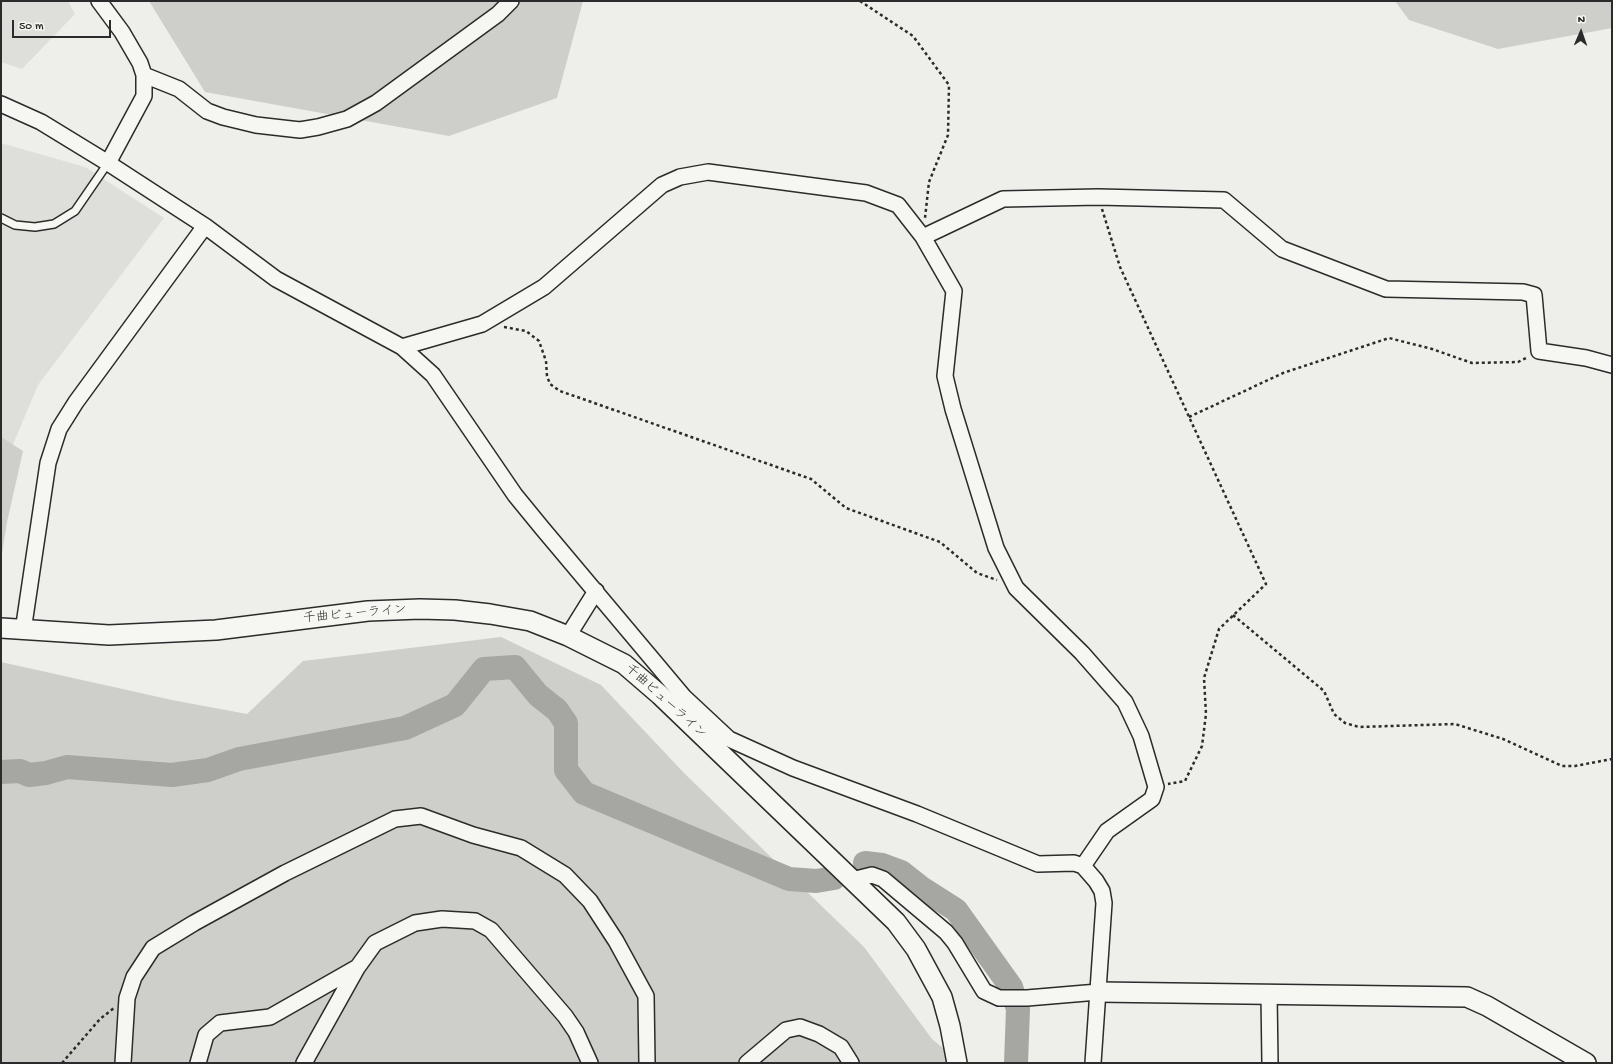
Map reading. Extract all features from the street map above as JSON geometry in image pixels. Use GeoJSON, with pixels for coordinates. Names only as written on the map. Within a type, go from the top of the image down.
{"type":"FeatureCollection","features":[{"type":"Feature","properties":{"kind":"street"},"geometry":{"type":"LineString","coordinates":[[99,1],[122,32],[140,63],[144,75],[144,96],[108,163]]}},
{"type":"Feature","properties":{"kind":"street"},"geometry":{"type":"LineString","coordinates":[[144,75],[179,89],[195,104],[207,111],[223,117],[256,125],[300,130],[318,127],[347,119],[376,103],[498,14],[511,1]]}},
{"type":"Feature","properties":{"kind":"street"},"geometry":{"type":"LineString","coordinates":[[1,104],[41,122],[108,163],[205,226],[276,279],[402,347],[433,376],[515,495],[684,697],[729,738],[793,768],[917,814],[991,846],[1038,864],[1074,863],[1083,866],[1096,881],[1102,891],[1104,903],[1093,1063]]}},
{"type":"Feature","properties":{"kind":"street"},"geometry":{"type":"LineString","coordinates":[[402,347],[482,324],[544,286],[662,185],[680,177],[708,172],[866,193],[898,204],[923,237],[954,290],[945,376],[952,409],[996,548],[1016,588],[1082,652],[1125,702],[1141,736],[1156,787],[1152,799],[1107,830],[1083,866]]}},
{"type":"Feature","properties":{"kind":"street"},"geometry":{"type":"LineString","coordinates":[[923,237],[1003,198],[1098,197],[1224,200],[1282,249],[1386,289],[1523,292],[1534,295],[1539,351],[1586,358],[1612,365]]}},
{"type":"Feature","properties":{"kind":"street"},"geometry":{"type":"LineString","coordinates":[[22,631],[48,463],[59,429],[76,402],[205,226]]}},
{"type":"Feature","properties":{"kind":"street"},"geometry":{"type":"LineString","coordinates":[[568,636],[596,591]]}},
{"type":"Feature","properties":{"kind":"street","name":"千曲ビューライン"},"geometry":{"type":"LineString","coordinates":[[1,628],[22,631],[109,634],[216,630],[368,611],[420,609],[454,610],[530,621],[568,636],[624,664],[660,695],[896,922],[916,949],[942,997],[950,1026],[957,1063]]}},
{"type":"Feature","properties":{"kind":"street"},"geometry":{"type":"LineString","coordinates":[[123,1063],[127,997],[134,977],[153,948],[194,922],[285,873],[395,819],[421,816],[473,835],[522,848],[565,875],[590,901],[616,941],[646,996],[647,1063]]}},
{"type":"Feature","properties":{"kind":"street"},"geometry":{"type":"LineString","coordinates":[[852,880],[872,875],[883,879],[946,932],[955,943],[984,991],[999,998],[1027,998],[1098,992],[1467,997],[1488,1006],[1586,1063]]}},
{"type":"Feature","properties":{"kind":"street"},"geometry":{"type":"LineString","coordinates":[[304,1063],[357,968],[375,943],[415,923],[442,919],[475,920],[491,930],[565,1016],[576,1032],[590,1063]]}},
{"type":"Feature","properties":{"kind":"street"},"geometry":{"type":"LineString","coordinates":[[198,1063],[206,1035],[220,1023],[270,1016],[357,968]]}},
{"type":"Feature","properties":{"kind":"street"},"geometry":{"type":"LineString","coordinates":[[1269,994],[1270,1063]]}},
{"type":"Feature","properties":{"kind":"street"},"geometry":{"type":"LineString","coordinates":[[747,1063],[786,1030],[800,1027],[819,1034],[841,1047],[851,1063]]}},
{"type":"Feature","properties":{"kind":"lane"},"geometry":{"type":"LineString","coordinates":[[1,218],[15,225],[35,227],[54,224],[74,211],[108,163]]}},
{"type":"Feature","properties":{"kind":"path"},"geometry":{"type":"LineString","coordinates":[[860,1],[913,36],[949,85],[948,135],[929,182],[923,237]]}},
{"type":"Feature","properties":{"kind":"path"},"geometry":{"type":"LineString","coordinates":[[1098,197],[1120,267],[1266,584],[1219,629],[1204,678],[1206,714],[1202,746],[1185,781],[1156,787]]}},
{"type":"Feature","properties":{"kind":"path"},"geometry":{"type":"LineString","coordinates":[[482,324],[526,331],[539,341],[546,361],[547,376],[550,384],[560,391],[811,479],[846,508],[940,542],[977,573],[1016,588]]}},
{"type":"Feature","properties":{"kind":"path"},"geometry":{"type":"LineString","coordinates":[[1189,417],[1283,373],[1389,338],[1472,363],[1518,362],[1539,351]]}},
{"type":"Feature","properties":{"kind":"path"},"geometry":{"type":"LineString","coordinates":[[1233,615],[1324,691],[1334,714],[1345,723],[1358,727],[1456,724],[1503,740],[1562,766],[1575,766],[1612,759]]}},
{"type":"Feature","properties":{"kind":"path"},"geometry":{"type":"LineString","coordinates":[[62,1063],[100,1019],[127,997]]}},
{"type":"Feature","properties":{"kind":"shaded area"},"geometry":{"type":"Polygon","coordinates":[[[1,1],[68,1],[75,14],[22,69],[1,62],[1,1]]]}},
{"type":"Feature","properties":{"kind":"shaded area"},"geometry":{"type":"Polygon","coordinates":[[[149,1],[583,1],[557,98],[449,136],[205,92],[149,1]]]}},
{"type":"Feature","properties":{"kind":"shaded area"},"geometry":{"type":"Polygon","coordinates":[[[1395,1],[1612,1],[1612,28],[1498,49],[1409,20],[1395,1]]]}},
{"type":"Feature","properties":{"kind":"shaded area"},"geometry":{"type":"Polygon","coordinates":[[[1,143],[85,167],[164,218],[38,385],[1,473],[1,143]]]}},
{"type":"Feature","properties":{"kind":"shaded area"},"geometry":{"type":"Polygon","coordinates":[[[1,437],[23,451],[7,522],[1,560],[1,437]]]}},
{"type":"Feature","properties":{"kind":"shaded area"},"geometry":{"type":"Polygon","coordinates":[[[501,637],[601,685],[685,774],[864,947],[932,1039],[961,1063],[1,1063],[1,662],[172,700],[247,714],[303,661],[501,637]]]}},
{"type":"Feature","properties":{"kind":"waterway"},"geometry":{"type":"LineString","coordinates":[[1,772],[20,771],[29,775],[46,773],[67,767],[172,775],[208,770],[239,759],[405,728],[455,705],[484,669],[515,667],[538,695],[557,710],[566,723],[566,770],[584,793],[789,879],[816,881],[834,878]]}},
{"type":"Feature","properties":{"kind":"waterway"},"geometry":{"type":"LineString","coordinates":[[865,863],[882,865],[901,872],[920,887],[956,910],[1011,987],[1018,1009],[1016,1063]]}}]}
